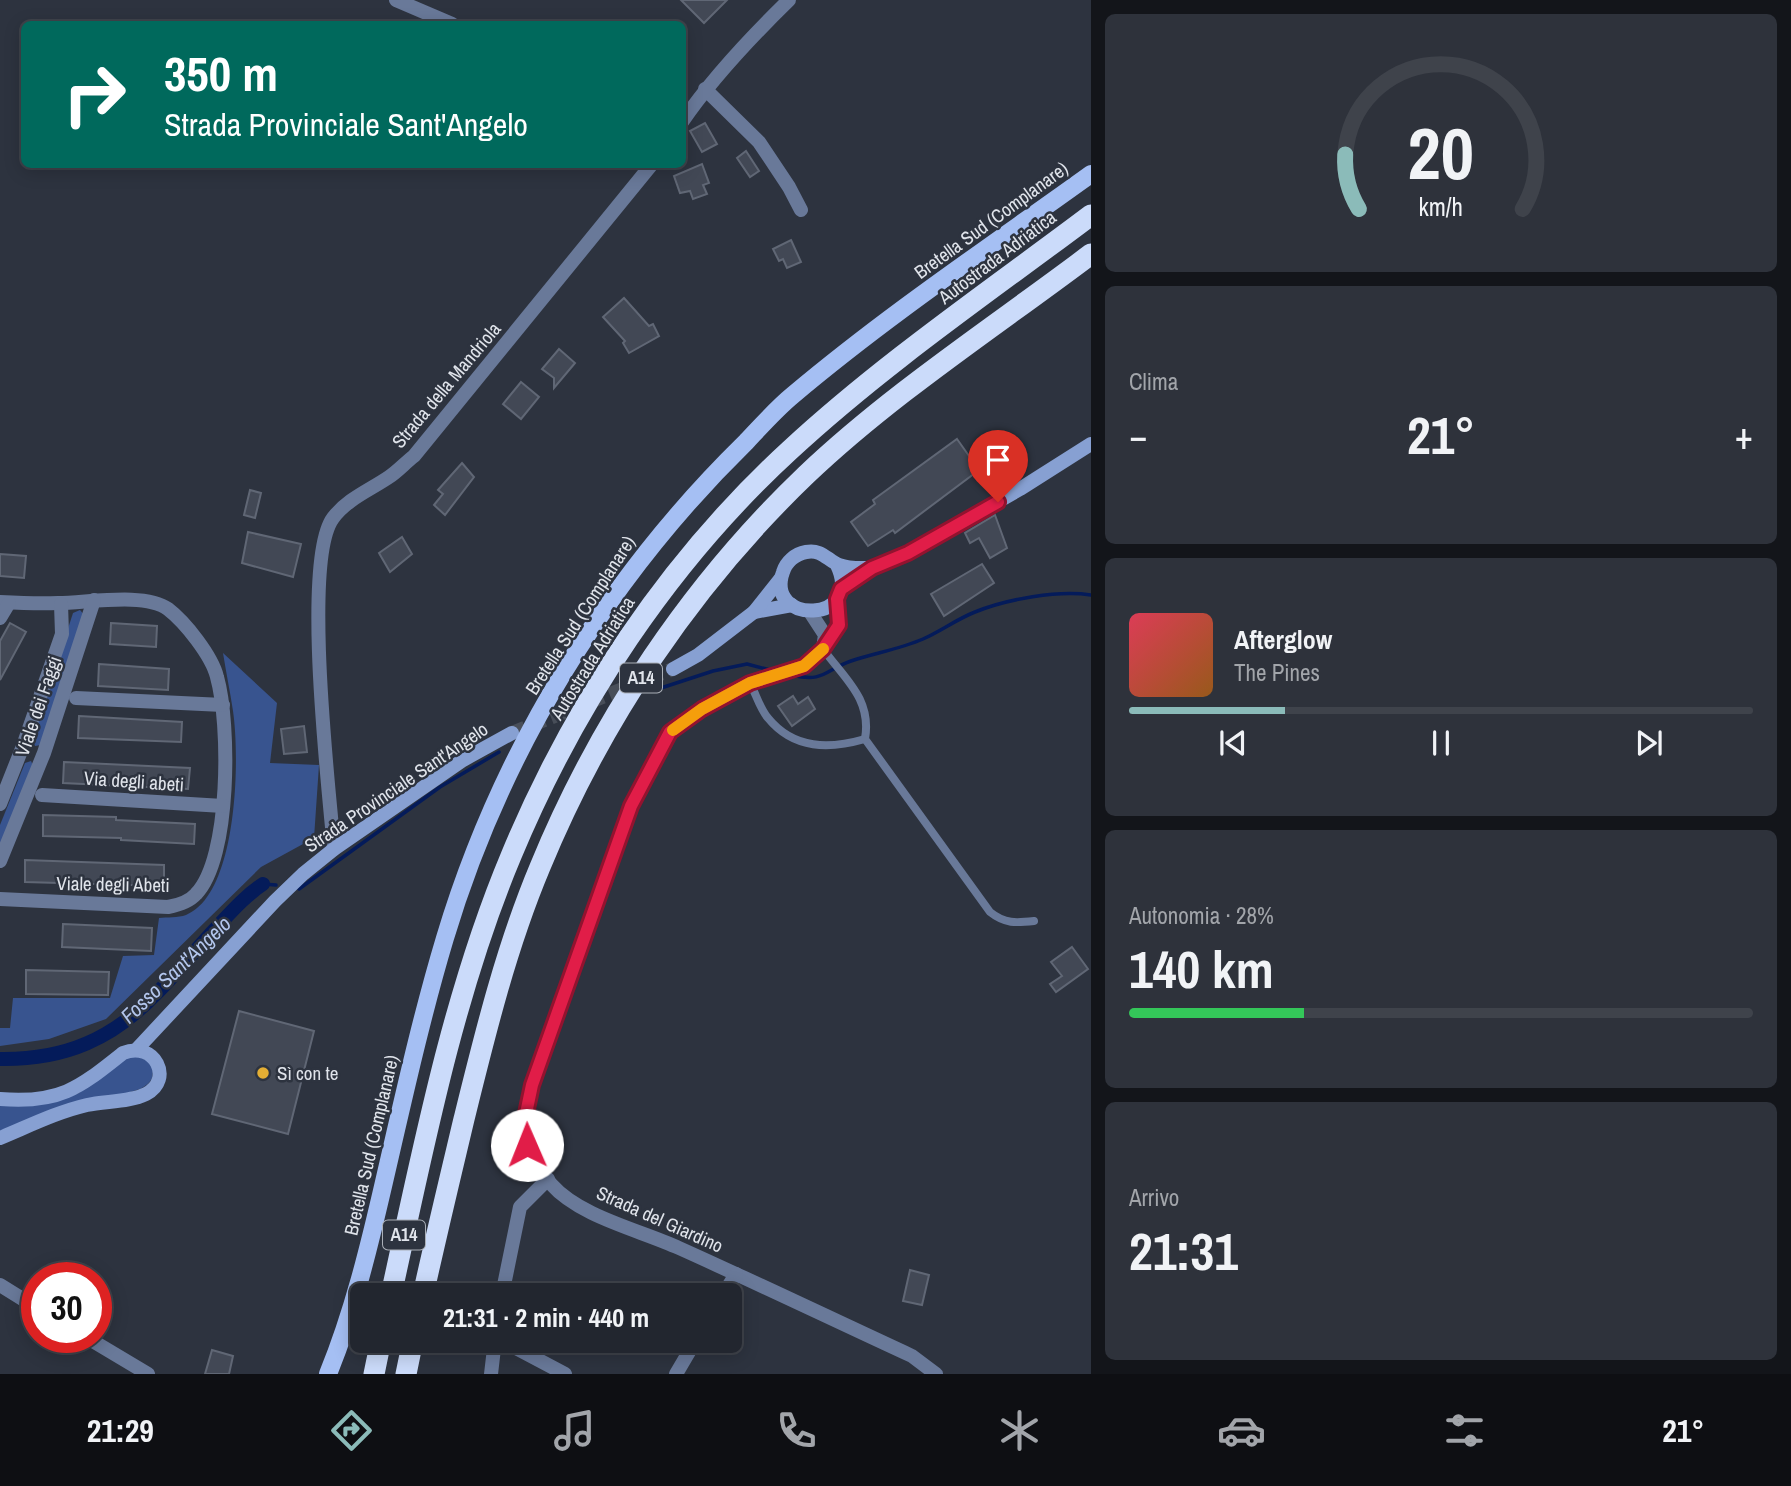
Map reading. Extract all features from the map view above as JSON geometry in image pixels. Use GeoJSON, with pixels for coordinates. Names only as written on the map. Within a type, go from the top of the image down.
{"type":"FeatureCollection","features":[{"type":"Feature","properties":{"kind":"highway","name":"Autostrada Adriatica"},"geometry":{"type":"LineString","coordinates":[[394,1283],[454,1028],[480,942],[511,856],[554,764],[601,680],[664,588],[710,532],[789,451],[866,384],[1091,215]]}},
{"type":"Feature","properties":{"kind":"highway","name":"A14"},"geometry":{"type":"LineString","coordinates":[[426,1283],[485,1034],[509,951],[539,868],[563,814],[620,709],[688,608],[730,555],[807,474],[884,408],[1091,254]]}},
{"type":"Feature","properties":{"kind":"highway"},"geometry":{"type":"LineString","coordinates":[[374,1374],[378,1353]]}},
{"type":"Feature","properties":{"kind":"highway"},"geometry":{"type":"LineString","coordinates":[[406,1374],[410,1353]]}},
{"type":"Feature","properties":{"kind":"main road","name":"Bretella Sud (Complanare)"},"geometry":{"type":"LineString","coordinates":[[328,1374],[368,1250],[422,1017],[446,933],[504,787],[554,688],[601,615],[659,535],[720,467],[791,397],[882,324],[1091,174]]}},
{"type":"Feature","properties":{"kind":"main road"},"geometry":{"type":"LineString","coordinates":[[781,578],[785,597],[800,610],[810,612],[830,606],[839,594],[872,568],[908,553],[998,502],[1091,444]]}},
{"type":"Feature","properties":{"kind":"main road"},"geometry":{"type":"LineString","coordinates":[[673,669],[698,655],[754,612],[781,578],[789,561],[804,552],[822,553],[836,565],[842,581],[839,594]]}},
{"type":"Feature","properties":{"kind":"main road"},"geometry":{"type":"LineString","coordinates":[[836,565],[872,568]]}},
{"type":"Feature","properties":{"kind":"main road"},"geometry":{"type":"LineString","coordinates":[[754,612],[792,605]]}},
{"type":"Feature","properties":{"kind":"main road","name":"Strada Provinciale Sant'Angelo"},"geometry":{"type":"LineString","coordinates":[[0,1099],[34,1100],[66,1093],[85,1084],[123,1052],[137,1049],[275,901],[334,849],[463,760],[512,733]]}},
{"type":"Feature","properties":{"kind":"main road"},"geometry":{"type":"LineString","coordinates":[[155,1058],[158,1027]]}},
{"type":"Feature","properties":{"kind":"main road"},"geometry":{"type":"LineString","coordinates":[[0,1138],[71,1110],[149,1093],[159,1077],[158,1064],[150,1054],[137,1049]]}},
{"type":"Feature","properties":{"kind":"street"},"geometry":{"type":"LineString","coordinates":[[396,0],[445,21]]}},
{"type":"Feature","properties":{"kind":"street"},"geometry":{"type":"LineString","coordinates":[[686,116],[705,89],[789,0]]}},
{"type":"Feature","properties":{"kind":"street"},"geometry":{"type":"LineString","coordinates":[[705,89],[759,142],[801,210]]}},
{"type":"Feature","properties":{"kind":"street","name":"Strada della Mandriola"},"geometry":{"type":"LineString","coordinates":[[334,849],[319,640],[320,571],[324,540],[331,520],[344,506],[390,477],[414,456],[649,168]]}},
{"type":"Feature","properties":{"kind":"street","name":"Strada del Giardino"},"geometry":{"type":"LineString","coordinates":[[839,594],[839,625],[823,649],[804,666],[750,683],[702,709],[670,732],[631,806],[532,1085],[524,1123],[527,1145],[548,1179],[573,1201],[611,1221],[647,1234],[912,1356],[936,1374]]}},
{"type":"Feature","properties":{"kind":"street"},"geometry":{"type":"LineString","coordinates":[[0,618],[4,602],[61,604],[94,600],[152,601],[168,609],[204,648],[212,661],[223,705],[76,698]]}},
{"type":"Feature","properties":{"kind":"street","name":"Viale dei Faggi"},"geometry":{"type":"LineString","coordinates":[[0,861],[47,744],[94,600]]}},
{"type":"Feature","properties":{"kind":"street","name":"Viale dei Faggi"},"geometry":{"type":"LineString","coordinates":[[0,804],[62,634],[61,604]]}},
{"type":"Feature","properties":{"kind":"street"},"geometry":{"type":"LineString","coordinates":[[810,612],[825,635],[823,649]]}},
{"type":"Feature","properties":{"kind":"street","name":"Viale degli Abeti"},"geometry":{"type":"LineString","coordinates":[[0,899],[168,907],[183,903],[196,894],[207,879],[217,848],[223,806],[223,705]]}},
{"type":"Feature","properties":{"kind":"street","name":"Via degli abeti"},"geometry":{"type":"LineString","coordinates":[[42,795],[223,806]]}},
{"type":"Feature","properties":{"kind":"street"},"geometry":{"type":"LineString","coordinates":[[504,1283],[520,1207],[548,1179]]}},
{"type":"Feature","properties":{"kind":"street"},"geometry":{"type":"LineString","coordinates":[[730,1283],[736,1274]]}},
{"type":"Feature","properties":{"kind":"street"},"geometry":{"type":"LineString","coordinates":[[0,1285],[21,1298]]}},
{"type":"Feature","properties":{"kind":"street"},"geometry":{"type":"LineString","coordinates":[[112,1353],[148,1374]]}},
{"type":"Feature","properties":{"kind":"street"},"geometry":{"type":"LineString","coordinates":[[491,1374],[493,1353]]}},
{"type":"Feature","properties":{"kind":"street"},"geometry":{"type":"LineString","coordinates":[[525,1353],[565,1374]]}},
{"type":"Feature","properties":{"kind":"street"},"geometry":{"type":"LineString","coordinates":[[676,1374],[688,1353]]}},
{"type":"Feature","properties":{"kind":"lane"},"geometry":{"type":"LineString","coordinates":[[823,649],[865,708],[865,739],[990,912],[1000,920],[1013,923],[1034,921]]}},
{"type":"Feature","properties":{"kind":"lane"},"geometry":{"type":"LineString","coordinates":[[750,683],[768,718],[789,736],[816,746],[839,746],[865,739]]}},
{"type":"Feature","properties":{"kind":"shaded area"},"geometry":{"type":"Polygon","coordinates":[[[80,610],[84,615],[41,745],[35,746],[32,740],[73,613],[80,610]]]}},
{"type":"Feature","properties":{"kind":"shaded area"},"geometry":{"type":"Polygon","coordinates":[[[223,653],[277,703],[270,763],[319,765],[314,838],[261,867],[106,1019],[49,1039],[0,1046],[0,1028],[10,1028],[13,998],[110,998],[123,956],[154,955],[159,918],[186,915],[203,902],[216,881],[226,854],[232,823],[236,760],[233,711],[223,653]]]}},
{"type":"Feature","properties":{"kind":"shaded area"},"geometry":{"type":"Polygon","coordinates":[[[31,761],[34,768],[0,848],[0,825],[25,763],[31,761]]]}},
{"type":"Feature","properties":{"kind":"shaded area"},"geometry":{"type":"Polygon","coordinates":[[[133,1054],[152,1063],[152,1079],[140,1089],[0,1132],[0,1105],[63,1099],[79,1093],[133,1054]]]}},
{"type":"Feature","properties":{"kind":"building"},"geometry":{"type":"Polygon","coordinates":[[[681,0],[727,0],[704,23],[681,0]]]}},
{"type":"Feature","properties":{"kind":"building"},"geometry":{"type":"Polygon","coordinates":[[[705,123],[717,144],[702,152],[690,131],[705,123]]]}},
{"type":"Feature","properties":{"kind":"building"},"geometry":{"type":"Polygon","coordinates":[[[746,151],[759,171],[750,177],[737,158],[746,151]]]}},
{"type":"Feature","properties":{"kind":"building"},"geometry":{"type":"Polygon","coordinates":[[[702,164],[709,183],[703,185],[707,194],[693,199],[690,191],[680,193],[674,176],[702,164]]]}},
{"type":"Feature","properties":{"kind":"building"},"geometry":{"type":"Polygon","coordinates":[[[791,240],[801,262],[787,268],[783,259],[779,261],[773,249],[791,240]]]}},
{"type":"Feature","properties":{"kind":"building"},"geometry":{"type":"Polygon","coordinates":[[[624,298],[649,326],[653,324],[659,336],[629,353],[623,343],[625,341],[603,317],[624,298]]]}},
{"type":"Feature","properties":{"kind":"building"},"geometry":{"type":"Polygon","coordinates":[[[559,349],[575,363],[554,388],[554,378],[542,369],[559,349]]]}},
{"type":"Feature","properties":{"kind":"building"},"geometry":{"type":"Polygon","coordinates":[[[521,382],[539,397],[521,419],[503,404],[521,382]]]}},
{"type":"Feature","properties":{"kind":"building"},"geometry":{"type":"Polygon","coordinates":[[[957,439],[979,470],[895,533],[893,530],[868,546],[851,522],[875,504],[873,500],[957,439]]]}},
{"type":"Feature","properties":{"kind":"building"},"geometry":{"type":"Polygon","coordinates":[[[462,463],[474,477],[445,515],[434,505],[443,494],[438,490],[462,463]]]}},
{"type":"Feature","properties":{"kind":"building"},"geometry":{"type":"Polygon","coordinates":[[[250,490],[261,493],[255,518],[244,515],[250,490]]]}},
{"type":"Feature","properties":{"kind":"building"},"geometry":{"type":"Polygon","coordinates":[[[995,515],[1007,548],[990,558],[979,538],[970,543],[965,533],[995,515]]]}},
{"type":"Feature","properties":{"kind":"building"},"geometry":{"type":"Polygon","coordinates":[[[248,532],[301,544],[293,577],[242,563],[248,532]]]}},
{"type":"Feature","properties":{"kind":"building"},"geometry":{"type":"Polygon","coordinates":[[[402,537],[412,554],[390,572],[379,553],[402,537]]]}},
{"type":"Feature","properties":{"kind":"building"},"geometry":{"type":"Polygon","coordinates":[[[0,554],[26,556],[24,578],[0,576],[0,554]]]}},
{"type":"Feature","properties":{"kind":"building"},"geometry":{"type":"Polygon","coordinates":[[[982,564],[994,583],[944,616],[931,594],[982,564]]]}},
{"type":"Feature","properties":{"kind":"building"},"geometry":{"type":"Polygon","coordinates":[[[10,623],[26,632],[0,680],[0,641],[10,623]]]}},
{"type":"Feature","properties":{"kind":"building"},"geometry":{"type":"Polygon","coordinates":[[[111,623],[157,626],[156,647],[110,644],[111,623]]]}},
{"type":"Feature","properties":{"kind":"building"},"geometry":{"type":"Polygon","coordinates":[[[99,664],[169,669],[168,690],[98,686],[99,664]]]}},
{"type":"Feature","properties":{"kind":"building"},"geometry":{"type":"Polygon","coordinates":[[[793,696],[798,704],[808,697],[815,709],[792,726],[778,706],[793,696]]]}},
{"type":"Feature","properties":{"kind":"building"},"geometry":{"type":"Polygon","coordinates":[[[79,716],[182,722],[181,742],[78,738],[79,716]]]}},
{"type":"Feature","properties":{"kind":"building"},"geometry":{"type":"Polygon","coordinates":[[[304,726],[307,752],[284,754],[281,729],[304,726]]]}},
{"type":"Feature","properties":{"kind":"building"},"geometry":{"type":"Polygon","coordinates":[[[64,762],[190,768],[188,789],[63,783],[64,762]]]}},
{"type":"Feature","properties":{"kind":"building"},"geometry":{"type":"Polygon","coordinates":[[[43,815],[116,817],[116,820],[195,824],[194,844],[121,838],[43,836],[43,815]]]}},
{"type":"Feature","properties":{"kind":"building"},"geometry":{"type":"Polygon","coordinates":[[[25,860],[164,865],[164,886],[25,882],[25,860]]]}},
{"type":"Feature","properties":{"kind":"building"},"geometry":{"type":"Polygon","coordinates":[[[63,924],[152,928],[151,951],[62,947],[63,924]]]}},
{"type":"Feature","properties":{"kind":"building"},"geometry":{"type":"Polygon","coordinates":[[[1072,947],[1088,969],[1056,992],[1050,984],[1062,976],[1051,962],[1072,947]]]}},
{"type":"Feature","properties":{"kind":"building"},"geometry":{"type":"Polygon","coordinates":[[[26,970],[109,972],[108,995],[26,994],[26,970]]]}},
{"type":"Feature","properties":{"kind":"building","name":"Sì con te"},"geometry":{"type":"Polygon","coordinates":[[[239,1011],[314,1031],[288,1134],[212,1114],[239,1011]]]}},
{"type":"Feature","properties":{"kind":"building"},"geometry":{"type":"Polygon","coordinates":[[[910,1270],[929,1275],[922,1305],[903,1301],[910,1270]]]}},
{"type":"Feature","properties":{"kind":"building"},"geometry":{"type":"Polygon","coordinates":[[[212,1350],[233,1356],[229,1374],[205,1374],[212,1350]]]}},
{"type":"Feature","properties":{"kind":"waterway"},"geometry":{"type":"LineString","coordinates":[[792,675],[811,677],[824,674],[851,661],[930,636],[968,615],[1002,603],[1048,595],[1091,595]]}},
{"type":"Feature","properties":{"kind":"waterway"},"geometry":{"type":"LineString","coordinates":[[661,688],[713,671],[747,664],[770,670]]}},
{"type":"Feature","properties":{"kind":"waterway"},"geometry":{"type":"LineString","coordinates":[[299,889],[440,787],[499,752]]}},
{"type":"Feature","properties":{"kind":"waterway"},"geometry":{"type":"LineString","coordinates":[[263,884],[276,885]]}},
{"type":"Feature","properties":{"kind":"waterway","name":"Fosso Sant'Angelo"},"geometry":{"type":"LineString","coordinates":[[0,1059],[46,1056],[86,1044],[105,1034],[158,992],[238,904],[263,884]]}},
{"type":"Feature","properties":{"kind":"tunnel"},"geometry":{"type":"LineString","coordinates":[[512,733],[673,669]]}},
{"type":"Feature","properties":{"kind":"slow traffic"},"geometry":{"type":"LineString","coordinates":[[673,730],[702,709],[750,683],[804,666],[823,649]]}},
{"type":"Feature","properties":{"kind":"place","name":"Sì con te"},"geometry":{"type":"Point","coordinates":[263,1073]}},
{"type":"Feature","properties":{"kind":"route"},"geometry":{"type":"LineString","coordinates":[[527,1145],[524,1123],[532,1085],[631,806],[670,732],[702,709],[750,683],[804,666],[823,649],[839,625],[837,599],[841,589],[872,568],[908,553],[998,502]]}}]}
